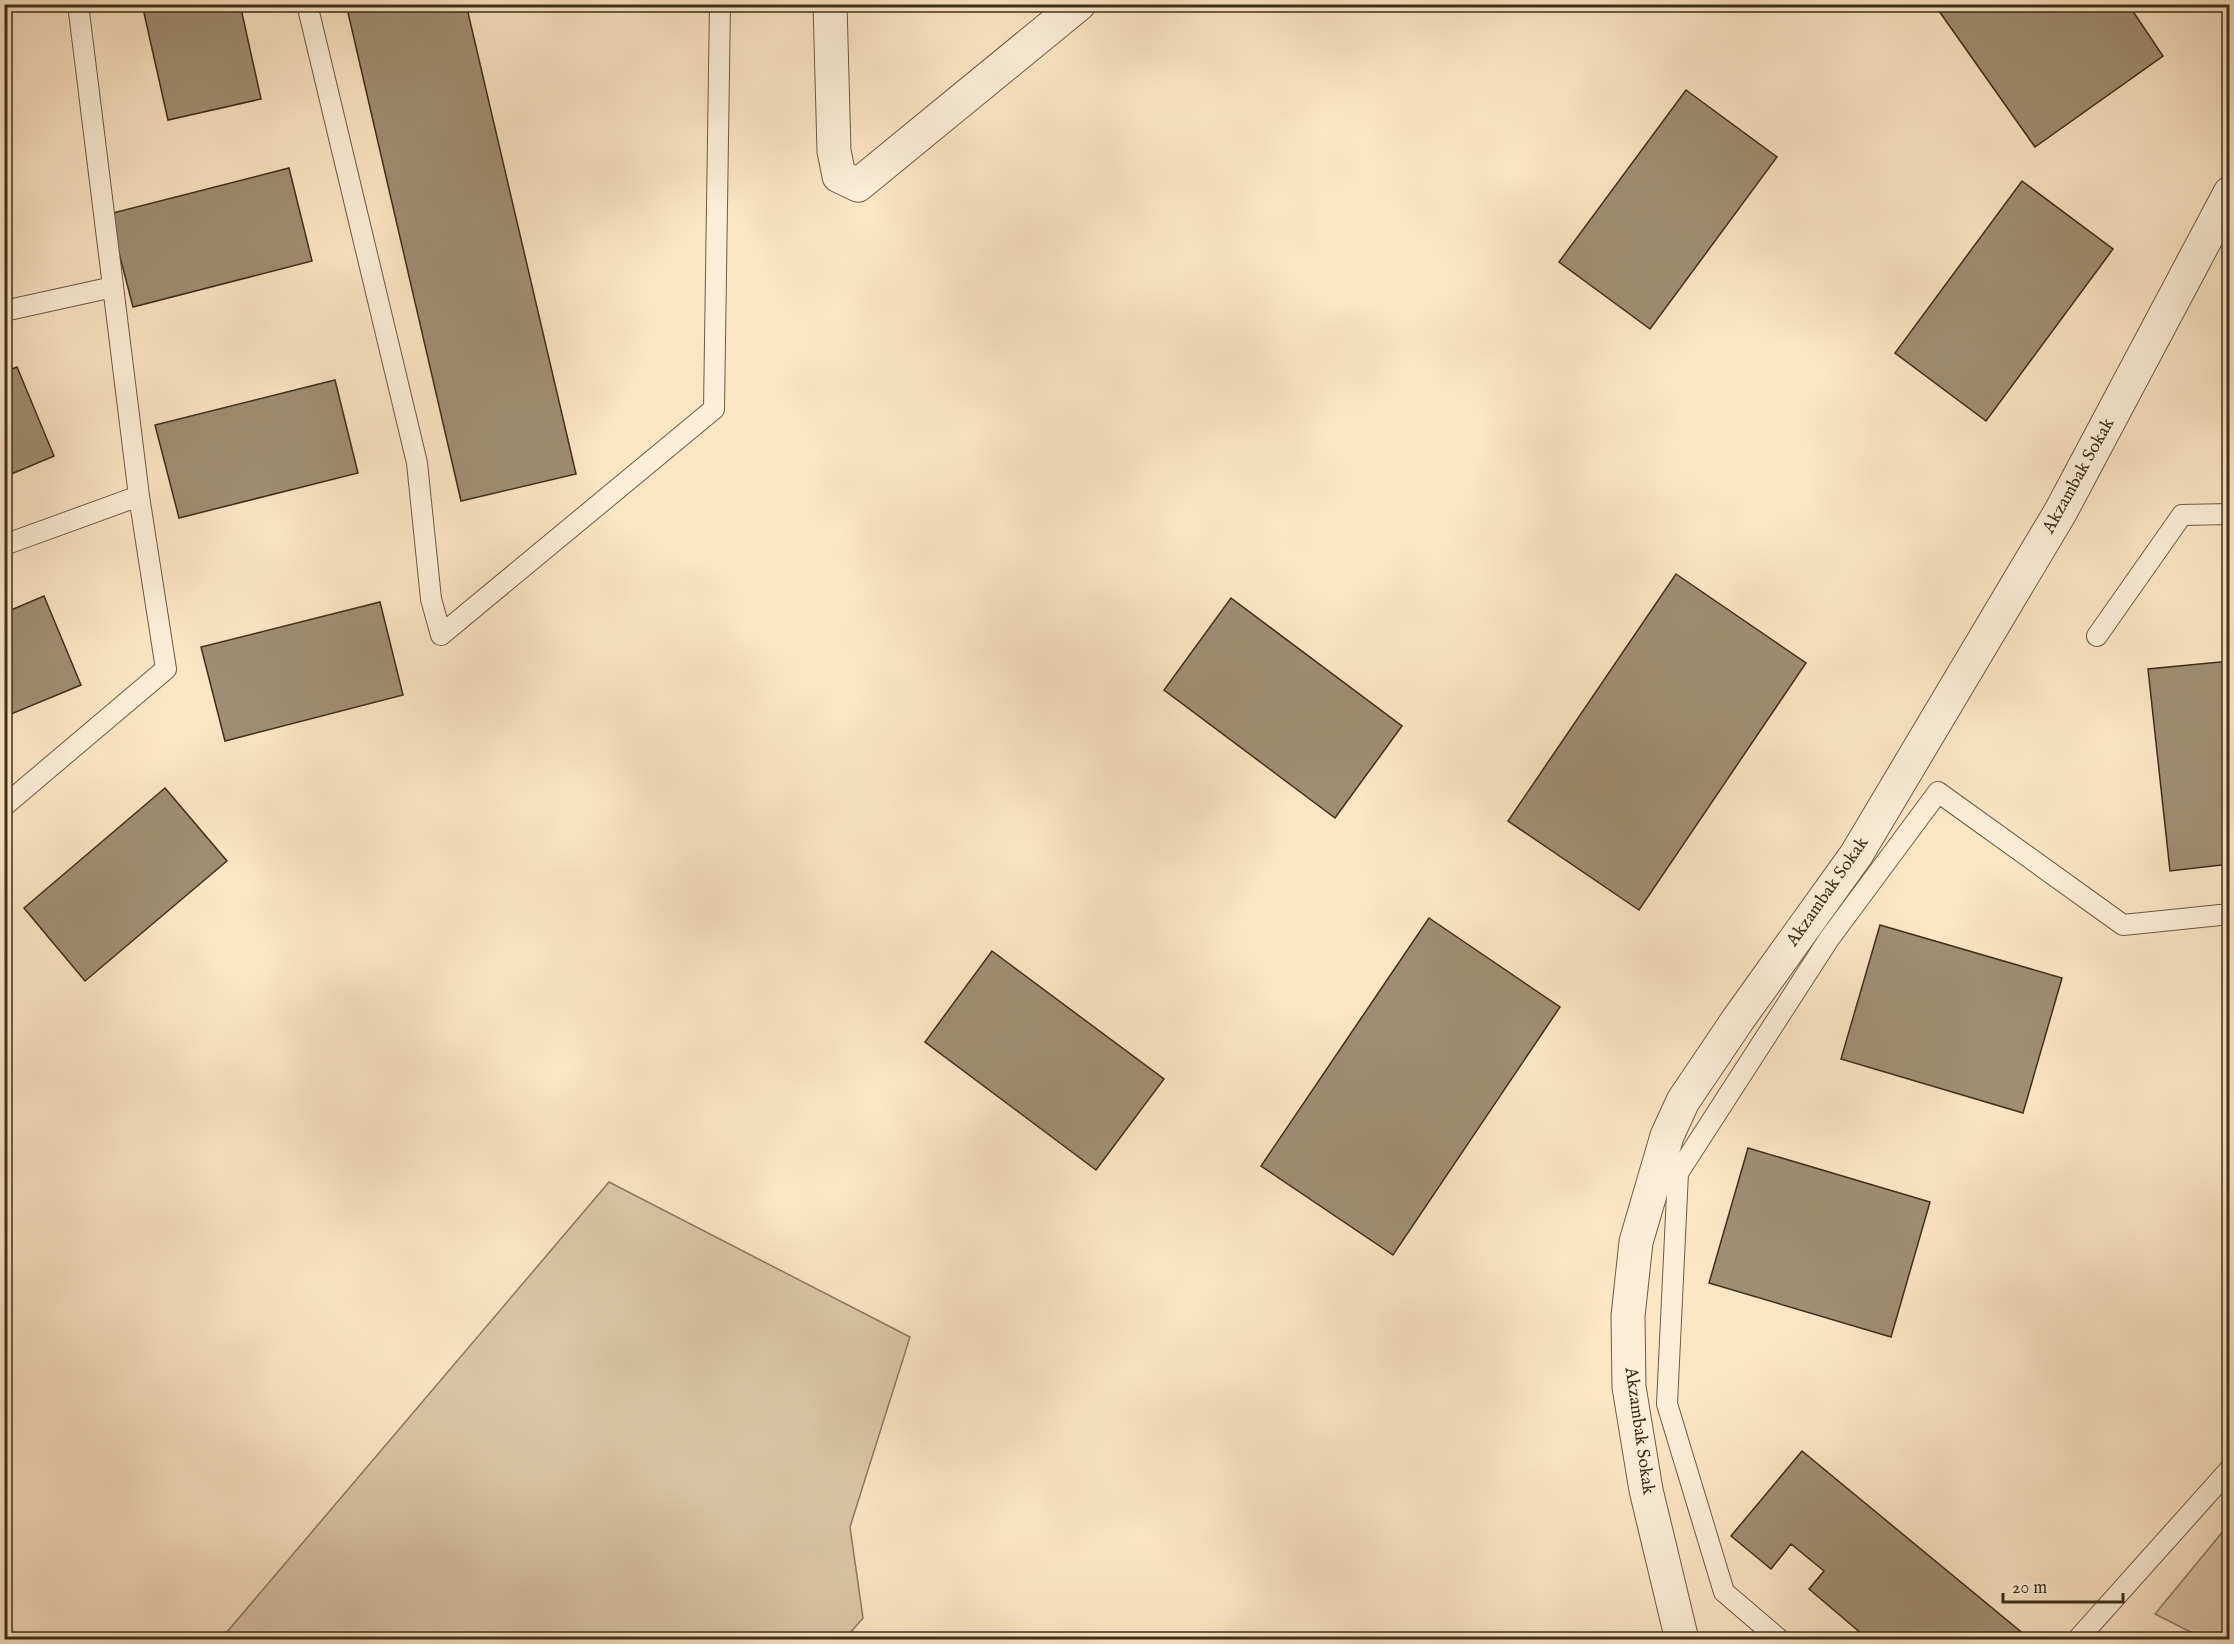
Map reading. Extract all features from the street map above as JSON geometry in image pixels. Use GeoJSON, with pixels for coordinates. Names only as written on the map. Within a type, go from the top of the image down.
{"type":"FeatureCollection","features":[{"type":"Feature","properties":{"kind":"street"},"geometry":{"type":"LineString","coordinates":[[830,4],[834,151],[839,176],[858,185],[1079,4]]}},
{"type":"Feature","properties":{"kind":"street","name":"Akzambak Sokak"},"geometry":{"type":"LineString","coordinates":[[1682,1640],[1646,1490],[1629,1387],[1628,1316],[1636,1242],[1667,1136],[1683,1101],[1856,855],[2061,511],[2229,193]]}},
{"type":"Feature","properties":{"kind":"lane"},"geometry":{"type":"LineString","coordinates":[[4,806],[166,669],[139,496],[78,4]]}},
{"type":"Feature","properties":{"kind":"lane"},"geometry":{"type":"LineString","coordinates":[[308,4],[417,463],[431,599],[441,634],[714,409],[720,4]]}},
{"type":"Feature","properties":{"kind":"lane"},"geometry":{"type":"LineString","coordinates":[[4,311],[113,287]]}},
{"type":"Feature","properties":{"kind":"lane"},"geometry":{"type":"LineString","coordinates":[[4,545],[139,496]]}},
{"type":"Feature","properties":{"kind":"lane"},"geometry":{"type":"LineString","coordinates":[[2097,636],[2182,515],[2229,514]]}},
{"type":"Feature","properties":{"kind":"lane"},"geometry":{"type":"LineString","coordinates":[[1780,1640],[1724,1592],[1667,1404],[1678,1173],[1829,939],[1938,792],[2123,925],[2229,914]]}},
{"type":"Feature","properties":{"kind":"lane"},"geometry":{"type":"LineString","coordinates":[[2077,1640],[2229,1469]]}},
{"type":"Feature","properties":{"kind":"shaded area"},"geometry":{"type":"Polygon","coordinates":[[[609,1182],[910,1337],[850,1527],[863,1618],[844,1640],[221,1639],[609,1182]]]}},
{"type":"Feature","properties":{"kind":"shaded area"},"geometry":{"type":"Polygon","coordinates":[[[2229,1524],[2229,1639],[2204,1639],[2155,1614],[2229,1524]]]}},
{"type":"Feature","properties":{"kind":"building"},"geometry":{"type":"Polygon","coordinates":[[[142,4],[240,4],[261,99],[168,120],[142,4]]]}},
{"type":"Feature","properties":{"kind":"building"},"geometry":{"type":"Polygon","coordinates":[[[346,4],[466,4],[576,474],[461,501],[346,4]]]}},
{"type":"Feature","properties":{"kind":"building"},"geometry":{"type":"Polygon","coordinates":[[[1934,4],[2128,4],[2163,56],[2035,147],[1934,4]]]}},
{"type":"Feature","properties":{"kind":"building"},"geometry":{"type":"Polygon","coordinates":[[[1686,90],[1777,157],[1650,329],[1559,262],[1686,90]]]}},
{"type":"Feature","properties":{"kind":"building"},"geometry":{"type":"Polygon","coordinates":[[[289,168],[312,261],[133,307],[109,214],[289,168]]]}},
{"type":"Feature","properties":{"kind":"building"},"geometry":{"type":"Polygon","coordinates":[[[2022,181],[2113,249],[1986,421],[1895,353],[2022,181]]]}},
{"type":"Feature","properties":{"kind":"building"},"geometry":{"type":"Polygon","coordinates":[[[17,367],[54,456],[4,477],[4,372],[17,367]]]}},
{"type":"Feature","properties":{"kind":"building"},"geometry":{"type":"Polygon","coordinates":[[[335,380],[358,473],[179,518],[155,425],[335,380]]]}},
{"type":"Feature","properties":{"kind":"building"},"geometry":{"type":"Polygon","coordinates":[[[1676,574],[1806,663],[1639,910],[1508,821],[1676,574]]]}},
{"type":"Feature","properties":{"kind":"building"},"geometry":{"type":"Polygon","coordinates":[[[44,596],[81,685],[4,717],[4,613],[44,596]]]}},
{"type":"Feature","properties":{"kind":"building"},"geometry":{"type":"Polygon","coordinates":[[[1231,598],[1402,726],[1335,818],[1164,690],[1231,598]]]}},
{"type":"Feature","properties":{"kind":"building"},"geometry":{"type":"Polygon","coordinates":[[[380,602],[403,695],[225,741],[201,647],[380,602]]]}},
{"type":"Feature","properties":{"kind":"building"},"geometry":{"type":"Polygon","coordinates":[[[2230,661],[2230,864],[2170,871],[2148,669],[2230,661]]]}},
{"type":"Feature","properties":{"kind":"building"},"geometry":{"type":"Polygon","coordinates":[[[165,788],[227,861],[85,981],[24,908],[165,788]]]}},
{"type":"Feature","properties":{"kind":"building"},"geometry":{"type":"Polygon","coordinates":[[[1429,918],[1560,1007],[1393,1255],[1261,1166],[1429,918]]]}},
{"type":"Feature","properties":{"kind":"building"},"geometry":{"type":"Polygon","coordinates":[[[1880,925],[2062,978],[2023,1113],[1841,1059],[1880,925]]]}},
{"type":"Feature","properties":{"kind":"building"},"geometry":{"type":"Polygon","coordinates":[[[992,951],[1164,1079],[1096,1170],[925,1042],[992,951]]]}},
{"type":"Feature","properties":{"kind":"building"},"geometry":{"type":"Polygon","coordinates":[[[1748,1148],[1930,1202],[1891,1337],[1709,1283],[1748,1148]]]}},
{"type":"Feature","properties":{"kind":"building"},"geometry":{"type":"Polygon","coordinates":[[[1802,1451],[2031,1640],[1869,1640],[1809,1589],[1824,1571],[1791,1544],[1771,1569],[1731,1536],[1802,1451]]]}}]}
